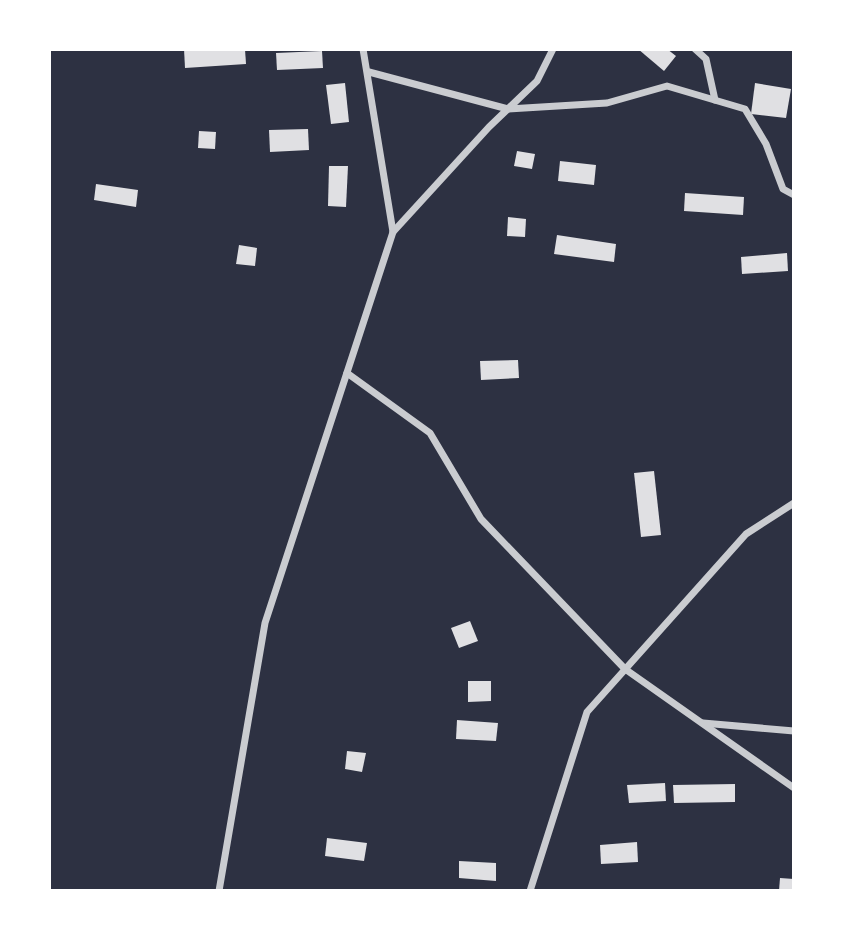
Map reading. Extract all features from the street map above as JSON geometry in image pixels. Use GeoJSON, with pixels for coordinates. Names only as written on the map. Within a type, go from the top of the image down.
{"type":"FeatureCollection","features":[{"type":"Feature","properties":{"kind":"street"},"geometry":{"type":"LineString","coordinates":[[363,49],[369,72],[393,232]]}},
{"type":"Feature","properties":{"kind":"street"},"geometry":{"type":"LineString","coordinates":[[219,891],[265,623],[393,232],[537,81],[553,49]]}},
{"type":"Feature","properties":{"kind":"street"},"geometry":{"type":"LineString","coordinates":[[695,49],[706,59],[715,100]]}},
{"type":"Feature","properties":{"kind":"street"},"geometry":{"type":"LineString","coordinates":[[369,72],[508,109],[607,103],[667,86],[745,109],[766,144],[782,189],[794,195]]}},
{"type":"Feature","properties":{"kind":"street"},"geometry":{"type":"LineString","coordinates":[[347,373],[430,433],[481,519],[625,669],[794,788]]}},
{"type":"Feature","properties":{"kind":"street"},"geometry":{"type":"LineString","coordinates":[[530,891],[587,712],[746,534],[794,503]]}},
{"type":"Feature","properties":{"kind":"street"},"geometry":{"type":"LineString","coordinates":[[702,723],[794,731]]}},
{"type":"Feature","properties":{"kind":"building"},"geometry":{"type":"Polygon","coordinates":[[[184,49],[245,49],[246,64],[185,68],[184,49]]]}},
{"type":"Feature","properties":{"kind":"building"},"geometry":{"type":"Polygon","coordinates":[[[638,49],[667,49],[676,56],[664,71],[638,49]]]}},
{"type":"Feature","properties":{"kind":"building"},"geometry":{"type":"Polygon","coordinates":[[[322,51],[323,68],[277,70],[276,53],[322,51]]]}},
{"type":"Feature","properties":{"kind":"building"},"geometry":{"type":"Polygon","coordinates":[[[345,83],[349,122],[331,124],[326,85],[345,83]]]}},
{"type":"Feature","properties":{"kind":"building"},"geometry":{"type":"Polygon","coordinates":[[[755,83],[791,89],[786,118],[751,114],[755,83]]]}},
{"type":"Feature","properties":{"kind":"building"},"geometry":{"type":"Polygon","coordinates":[[[308,129],[309,150],[270,152],[269,130],[308,129]]]}},
{"type":"Feature","properties":{"kind":"building"},"geometry":{"type":"Polygon","coordinates":[[[199,131],[216,132],[215,149],[198,148],[199,131]]]}},
{"type":"Feature","properties":{"kind":"building"},"geometry":{"type":"Polygon","coordinates":[[[517,151],[535,154],[532,169],[514,166],[517,151]]]}},
{"type":"Feature","properties":{"kind":"building"},"geometry":{"type":"Polygon","coordinates":[[[560,161],[596,165],[594,185],[558,181],[560,161]]]}},
{"type":"Feature","properties":{"kind":"building"},"geometry":{"type":"Polygon","coordinates":[[[329,166],[348,166],[346,207],[328,206],[329,166]]]}},
{"type":"Feature","properties":{"kind":"building"},"geometry":{"type":"Polygon","coordinates":[[[96,184],[138,190],[136,207],[94,200],[96,184]]]}},
{"type":"Feature","properties":{"kind":"building"},"geometry":{"type":"Polygon","coordinates":[[[685,193],[744,197],[743,215],[684,211],[685,193]]]}},
{"type":"Feature","properties":{"kind":"building"},"geometry":{"type":"Polygon","coordinates":[[[508,217],[526,219],[525,237],[507,236],[508,217]]]}},
{"type":"Feature","properties":{"kind":"building"},"geometry":{"type":"Polygon","coordinates":[[[557,235],[616,244],[614,262],[554,254],[557,235]]]}},
{"type":"Feature","properties":{"kind":"building"},"geometry":{"type":"Polygon","coordinates":[[[239,245],[257,248],[255,266],[236,264],[239,245]]]}},
{"type":"Feature","properties":{"kind":"building"},"geometry":{"type":"Polygon","coordinates":[[[787,253],[788,271],[742,274],[741,257],[787,253]]]}},
{"type":"Feature","properties":{"kind":"building"},"geometry":{"type":"Polygon","coordinates":[[[518,360],[519,378],[481,380],[480,361],[518,360]]]}},
{"type":"Feature","properties":{"kind":"building"},"geometry":{"type":"Polygon","coordinates":[[[654,471],[661,535],[641,537],[634,473],[654,471]]]}},
{"type":"Feature","properties":{"kind":"building"},"geometry":{"type":"Polygon","coordinates":[[[470,621],[478,641],[459,648],[451,628],[470,621]]]}},
{"type":"Feature","properties":{"kind":"building"},"geometry":{"type":"Polygon","coordinates":[[[468,681],[491,681],[491,701],[468,702],[468,681]]]}},
{"type":"Feature","properties":{"kind":"building"},"geometry":{"type":"Polygon","coordinates":[[[457,720],[498,723],[496,741],[456,739],[457,720]]]}},
{"type":"Feature","properties":{"kind":"building"},"geometry":{"type":"Polygon","coordinates":[[[347,751],[366,753],[362,772],[345,769],[347,751]]]}},
{"type":"Feature","properties":{"kind":"building"},"geometry":{"type":"Polygon","coordinates":[[[665,783],[666,801],[629,803],[627,785],[665,783]]]}},
{"type":"Feature","properties":{"kind":"building"},"geometry":{"type":"Polygon","coordinates":[[[735,784],[735,802],[674,803],[673,785],[735,784]]]}},
{"type":"Feature","properties":{"kind":"building"},"geometry":{"type":"Polygon","coordinates":[[[327,838],[367,843],[364,861],[325,856],[327,838]]]}},
{"type":"Feature","properties":{"kind":"building"},"geometry":{"type":"Polygon","coordinates":[[[637,842],[638,862],[601,864],[600,845],[637,842]]]}},
{"type":"Feature","properties":{"kind":"building"},"geometry":{"type":"Polygon","coordinates":[[[459,861],[496,863],[496,881],[459,878],[459,861]]]}},
{"type":"Feature","properties":{"kind":"building"},"geometry":{"type":"Polygon","coordinates":[[[780,878],[794,879],[794,891],[779,891],[780,878]]]}}]}
